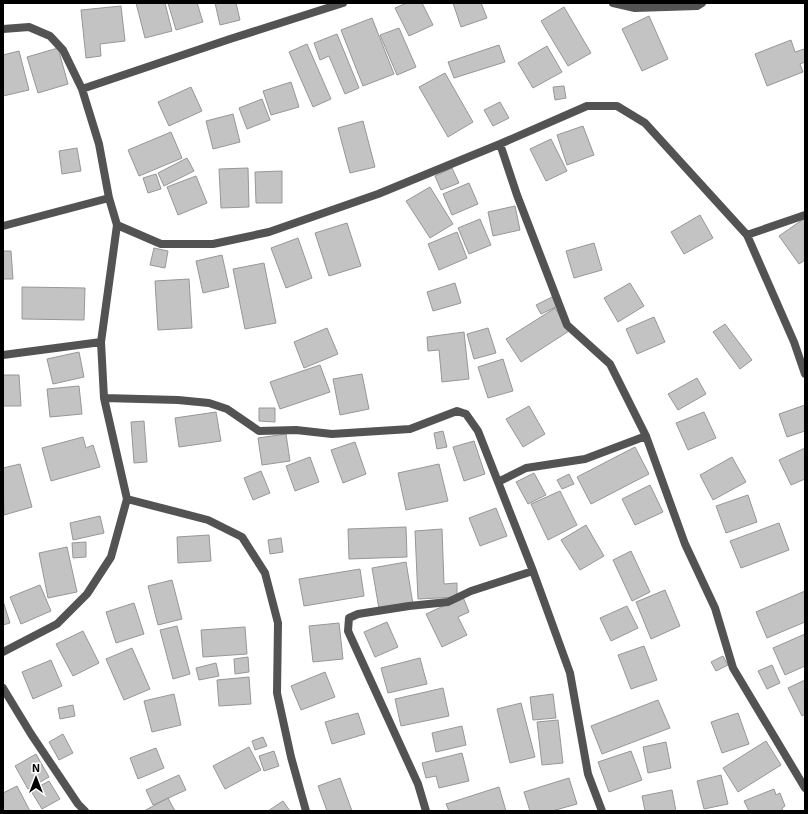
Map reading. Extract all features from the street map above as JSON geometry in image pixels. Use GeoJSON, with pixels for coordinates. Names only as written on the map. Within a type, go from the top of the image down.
{"type":"FeatureCollection","features":[{"type":"Feature","properties":{"kind":"street"},"geometry":{"type":"LineString","coordinates":[[82,89],[343,3]]}},
{"type":"Feature","properties":{"kind":"street"},"geometry":{"type":"LineString","coordinates":[[612,3],[636,8],[697,6],[702,3]]}},
{"type":"Feature","properties":{"kind":"street"},"geometry":{"type":"LineString","coordinates":[[3,29],[29,27],[50,36],[63,50],[82,89],[99,144],[109,198],[117,225],[101,342],[104,398],[127,499],[111,557],[87,594],[57,624],[3,652]]}},
{"type":"Feature","properties":{"kind":"street"},"geometry":{"type":"LineString","coordinates":[[117,225],[161,244],[213,244],[269,232],[378,194],[500,144],[587,106],[617,106],[645,123],[748,235],[794,342],[805,374]]}},
{"type":"Feature","properties":{"kind":"street"},"geometry":{"type":"LineString","coordinates":[[500,144],[517,195],[567,325],[610,364],[646,436],[685,544],[715,608],[733,668],[802,777],[805,788]]}},
{"type":"Feature","properties":{"kind":"street"},"geometry":{"type":"LineString","coordinates":[[3,226],[109,198]]}},
{"type":"Feature","properties":{"kind":"street"},"geometry":{"type":"LineString","coordinates":[[748,235],[805,215]]}},
{"type":"Feature","properties":{"kind":"street"},"geometry":{"type":"LineString","coordinates":[[3,355],[101,342]]}},
{"type":"Feature","properties":{"kind":"street"},"geometry":{"type":"LineString","coordinates":[[104,398],[178,400],[209,403],[227,410],[259,431],[296,430],[332,434],[410,429],[457,411],[466,414],[478,431],[533,571],[570,673],[588,774],[602,811]]}},
{"type":"Feature","properties":{"kind":"street"},"geometry":{"type":"LineString","coordinates":[[498,482],[526,468],[585,459],[646,436]]}},
{"type":"Feature","properties":{"kind":"street"},"geometry":{"type":"LineString","coordinates":[[127,499],[208,520],[242,537],[265,573],[278,623],[276,693],[291,757],[306,811]]}},
{"type":"Feature","properties":{"kind":"street"},"geometry":{"type":"LineString","coordinates":[[426,811],[418,784],[348,631],[349,618],[358,614],[448,602],[471,591],[533,571]]}},
{"type":"Feature","properties":{"kind":"street"},"geometry":{"type":"LineString","coordinates":[[3,688],[31,734],[78,804],[85,811]]}},
{"type":"Feature","properties":{"kind":"building"},"geometry":{"type":"Polygon","coordinates":[[[136,3],[165,3],[172,31],[145,38],[136,3]]]}},
{"type":"Feature","properties":{"kind":"building"},"geometry":{"type":"Polygon","coordinates":[[[168,3],[197,3],[203,22],[176,30],[168,3]]]}},
{"type":"Feature","properties":{"kind":"building"},"geometry":{"type":"Polygon","coordinates":[[[215,3],[236,3],[240,20],[220,25],[215,3]]]}},
{"type":"Feature","properties":{"kind":"building"},"geometry":{"type":"Polygon","coordinates":[[[407,3],[422,3],[433,25],[409,36],[395,8],[407,3]]]}},
{"type":"Feature","properties":{"kind":"building"},"geometry":{"type":"Polygon","coordinates":[[[453,3],[481,3],[487,18],[461,27],[453,3]]]}},
{"type":"Feature","properties":{"kind":"building"},"geometry":{"type":"Polygon","coordinates":[[[121,6],[125,41],[100,44],[101,56],[86,58],[81,10],[121,6]]]}},
{"type":"Feature","properties":{"kind":"building"},"geometry":{"type":"Polygon","coordinates":[[[564,7],[591,53],[568,66],[541,21],[564,7]]]}},
{"type":"Feature","properties":{"kind":"building"},"geometry":{"type":"Polygon","coordinates":[[[649,16],[668,59],[642,71],[622,29],[649,16]]]}},
{"type":"Feature","properties":{"kind":"building"},"geometry":{"type":"Polygon","coordinates":[[[372,18],[394,74],[363,86],[341,30],[372,18]]]}},
{"type":"Feature","properties":{"kind":"building"},"geometry":{"type":"Polygon","coordinates":[[[399,28],[416,67],[397,75],[380,35],[399,28]]]}},
{"type":"Feature","properties":{"kind":"building"},"geometry":{"type":"Polygon","coordinates":[[[337,34],[359,88],[345,94],[329,56],[320,60],[314,43],[337,34]]]}},
{"type":"Feature","properties":{"kind":"building"},"geometry":{"type":"Polygon","coordinates":[[[791,40],[795,52],[804,49],[805,62],[800,64],[803,72],[767,86],[755,54],[791,40]]]}},
{"type":"Feature","properties":{"kind":"building"},"geometry":{"type":"Polygon","coordinates":[[[307,44],[331,99],[313,107],[289,52],[307,44]]]}},
{"type":"Feature","properties":{"kind":"building"},"geometry":{"type":"Polygon","coordinates":[[[499,45],[505,62],[454,78],[448,62],[499,45]]]}},
{"type":"Feature","properties":{"kind":"building"},"geometry":{"type":"Polygon","coordinates":[[[547,46],[562,72],[533,88],[518,63],[547,46]]]}},
{"type":"Feature","properties":{"kind":"building"},"geometry":{"type":"Polygon","coordinates":[[[58,48],[68,84],[38,93],[27,57],[58,48]]]}},
{"type":"Feature","properties":{"kind":"building"},"geometry":{"type":"Polygon","coordinates":[[[19,51],[29,90],[3,96],[3,55],[19,51]]]}},
{"type":"Feature","properties":{"kind":"building"},"geometry":{"type":"Polygon","coordinates":[[[445,73],[473,122],[448,137],[419,87],[445,73]]]}},
{"type":"Feature","properties":{"kind":"building"},"geometry":{"type":"Polygon","coordinates":[[[291,82],[299,107],[271,115],[263,91],[291,82]]]}},
{"type":"Feature","properties":{"kind":"building"},"geometry":{"type":"Polygon","coordinates":[[[564,86],[566,98],[555,100],[553,87],[564,86]]]}},
{"type":"Feature","properties":{"kind":"building"},"geometry":{"type":"Polygon","coordinates":[[[191,87],[202,111],[169,126],[158,102],[191,87]]]}},
{"type":"Feature","properties":{"kind":"building"},"geometry":{"type":"Polygon","coordinates":[[[262,99],[270,120],[247,129],[239,108],[262,99]]]}},
{"type":"Feature","properties":{"kind":"building"},"geometry":{"type":"Polygon","coordinates":[[[500,102],[509,118],[493,126],[484,110],[500,102]]]}},
{"type":"Feature","properties":{"kind":"building"},"geometry":{"type":"Polygon","coordinates":[[[233,114],[240,142],[213,149],[206,121],[233,114]]]}},
{"type":"Feature","properties":{"kind":"building"},"geometry":{"type":"Polygon","coordinates":[[[363,121],[375,167],[350,173],[338,128],[363,121]]]}},
{"type":"Feature","properties":{"kind":"building"},"geometry":{"type":"Polygon","coordinates":[[[583,126],[594,155],[567,165],[557,135],[583,126]]]}},
{"type":"Feature","properties":{"kind":"building"},"geometry":{"type":"Polygon","coordinates":[[[171,132],[182,158],[139,176],[128,150],[171,132]]]}},
{"type":"Feature","properties":{"kind":"building"},"geometry":{"type":"Polygon","coordinates":[[[551,139],[567,171],[546,181],[530,149],[551,139]]]}},
{"type":"Feature","properties":{"kind":"building"},"geometry":{"type":"Polygon","coordinates":[[[77,148],[81,171],[62,174],[59,151],[77,148]]]}},
{"type":"Feature","properties":{"kind":"building"},"geometry":{"type":"Polygon","coordinates":[[[187,158],[194,171],[164,186],[158,173],[187,158]]]}},
{"type":"Feature","properties":{"kind":"building"},"geometry":{"type":"Polygon","coordinates":[[[248,168],[249,207],[221,208],[219,169],[248,168]]]}},
{"type":"Feature","properties":{"kind":"building"},"geometry":{"type":"Polygon","coordinates":[[[452,168],[459,183],[441,190],[435,176],[452,168]]]}},
{"type":"Feature","properties":{"kind":"building"},"geometry":{"type":"Polygon","coordinates":[[[282,171],[282,203],[256,203],[255,172],[282,171]]]}},
{"type":"Feature","properties":{"kind":"building"},"geometry":{"type":"Polygon","coordinates":[[[156,174],[161,189],[148,193],[143,178],[156,174]]]}},
{"type":"Feature","properties":{"kind":"building"},"geometry":{"type":"Polygon","coordinates":[[[196,176],[207,203],[178,215],[167,187],[196,176]]]}},
{"type":"Feature","properties":{"kind":"building"},"geometry":{"type":"Polygon","coordinates":[[[469,183],[478,204],[452,215],[443,194],[469,183]]]}},
{"type":"Feature","properties":{"kind":"building"},"geometry":{"type":"Polygon","coordinates":[[[430,187],[453,224],[430,238],[406,201],[430,187]]]}},
{"type":"Feature","properties":{"kind":"building"},"geometry":{"type":"Polygon","coordinates":[[[515,206],[520,230],[493,236],[488,212],[515,206]]]}},
{"type":"Feature","properties":{"kind":"building"},"geometry":{"type":"Polygon","coordinates":[[[700,215],[713,238],[684,254],[671,232],[700,215]]]}},
{"type":"Feature","properties":{"kind":"building"},"geometry":{"type":"Polygon","coordinates":[[[805,218],[805,260],[799,264],[779,236],[805,218]]]}},
{"type":"Feature","properties":{"kind":"building"},"geometry":{"type":"Polygon","coordinates":[[[480,219],[491,245],[469,254],[458,228],[480,219]]]}},
{"type":"Feature","properties":{"kind":"building"},"geometry":{"type":"Polygon","coordinates":[[[347,223],[361,266],[329,276],[315,233],[347,223]]]}},
{"type":"Feature","properties":{"kind":"building"},"geometry":{"type":"Polygon","coordinates":[[[457,232],[467,258],[439,270],[428,244],[457,232]]]}},
{"type":"Feature","properties":{"kind":"building"},"geometry":{"type":"Polygon","coordinates":[[[298,238],[312,278],[286,288],[271,248],[298,238]]]}},
{"type":"Feature","properties":{"kind":"building"},"geometry":{"type":"Polygon","coordinates":[[[594,243],[602,270],[574,278],[566,251],[594,243]]]}},
{"type":"Feature","properties":{"kind":"building"},"geometry":{"type":"Polygon","coordinates":[[[154,248],[168,251],[165,268],[150,265],[154,248]]]}},
{"type":"Feature","properties":{"kind":"building"},"geometry":{"type":"Polygon","coordinates":[[[3,251],[11,251],[13,279],[3,279],[3,251]]]}},
{"type":"Feature","properties":{"kind":"building"},"geometry":{"type":"Polygon","coordinates":[[[222,255],[229,287],[203,293],[196,261],[222,255]]]}},
{"type":"Feature","properties":{"kind":"building"},"geometry":{"type":"Polygon","coordinates":[[[264,263],[276,323],[245,329],[233,269],[264,263]]]}},
{"type":"Feature","properties":{"kind":"building"},"geometry":{"type":"Polygon","coordinates":[[[189,279],[192,328],[158,330],[155,281],[189,279]]]}},
{"type":"Feature","properties":{"kind":"building"},"geometry":{"type":"Polygon","coordinates":[[[455,283],[461,303],[433,311],[427,292],[455,283]]]}},
{"type":"Feature","properties":{"kind":"building"},"geometry":{"type":"Polygon","coordinates":[[[630,283],[644,306],[618,322],[604,298],[630,283]]]}},
{"type":"Feature","properties":{"kind":"building"},"geometry":{"type":"Polygon","coordinates":[[[22,287],[85,288],[84,320],[22,319],[22,287]]]}},
{"type":"Feature","properties":{"kind":"building"},"geometry":{"type":"Polygon","coordinates":[[[554,296],[558,306],[541,314],[536,305],[554,296]]]}},
{"type":"Feature","properties":{"kind":"building"},"geometry":{"type":"Polygon","coordinates":[[[555,308],[569,331],[521,362],[506,339],[555,308]]]}},
{"type":"Feature","properties":{"kind":"building"},"geometry":{"type":"Polygon","coordinates":[[[654,317],[665,342],[637,354],[626,329],[654,317]]]}},
{"type":"Feature","properties":{"kind":"building"},"geometry":{"type":"Polygon","coordinates":[[[725,324],[752,360],[740,369],[713,332],[725,324]]]}},
{"type":"Feature","properties":{"kind":"building"},"geometry":{"type":"Polygon","coordinates":[[[327,328],[338,354],[304,368],[294,342],[327,328]]]}},
{"type":"Feature","properties":{"kind":"building"},"geometry":{"type":"Polygon","coordinates":[[[488,328],[496,353],[474,359],[467,334],[488,328]]]}},
{"type":"Feature","properties":{"kind":"building"},"geometry":{"type":"Polygon","coordinates":[[[464,332],[469,379],[442,382],[439,350],[428,351],[427,337],[464,332]]]}},
{"type":"Feature","properties":{"kind":"building"},"geometry":{"type":"Polygon","coordinates":[[[79,352],[84,377],[53,384],[47,359],[79,352]]]}},
{"type":"Feature","properties":{"kind":"building"},"geometry":{"type":"Polygon","coordinates":[[[503,359],[513,391],[488,398],[478,367],[503,359]]]}},
{"type":"Feature","properties":{"kind":"building"},"geometry":{"type":"Polygon","coordinates":[[[320,365],[330,392],[280,409],[270,382],[320,365]]]}},
{"type":"Feature","properties":{"kind":"building"},"geometry":{"type":"Polygon","coordinates":[[[362,374],[369,409],[340,415],[333,379],[362,374]]]}},
{"type":"Feature","properties":{"kind":"building"},"geometry":{"type":"Polygon","coordinates":[[[3,375],[19,375],[21,406],[3,406],[3,375]]]}},
{"type":"Feature","properties":{"kind":"building"},"geometry":{"type":"Polygon","coordinates":[[[697,378],[706,394],[678,410],[668,394],[697,378]]]}},
{"type":"Feature","properties":{"kind":"building"},"geometry":{"type":"Polygon","coordinates":[[[79,386],[82,414],[50,417],[47,389],[79,386]]]}},
{"type":"Feature","properties":{"kind":"building"},"geometry":{"type":"Polygon","coordinates":[[[805,405],[805,431],[787,437],[779,414],[805,405]]]}},
{"type":"Feature","properties":{"kind":"building"},"geometry":{"type":"Polygon","coordinates":[[[529,406],[545,434],[523,447],[506,419],[529,406]]]}},
{"type":"Feature","properties":{"kind":"building"},"geometry":{"type":"Polygon","coordinates":[[[259,408],[275,408],[275,422],[259,421],[259,408]]]}},
{"type":"Feature","properties":{"kind":"building"},"geometry":{"type":"Polygon","coordinates":[[[216,412],[221,441],[179,447],[175,418],[216,412]]]}},
{"type":"Feature","properties":{"kind":"building"},"geometry":{"type":"Polygon","coordinates":[[[704,412],[716,438],[688,450],[676,423],[704,412]]]}},
{"type":"Feature","properties":{"kind":"building"},"geometry":{"type":"Polygon","coordinates":[[[144,421],[147,462],[134,463],[131,422],[144,421]]]}},
{"type":"Feature","properties":{"kind":"building"},"geometry":{"type":"Polygon","coordinates":[[[443,431],[447,447],[437,449],[434,433],[443,431]]]}},
{"type":"Feature","properties":{"kind":"building"},"geometry":{"type":"Polygon","coordinates":[[[286,434],[290,461],[262,465],[258,438],[286,434]]]}},
{"type":"Feature","properties":{"kind":"building"},"geometry":{"type":"Polygon","coordinates":[[[83,437],[86,448],[93,445],[100,467],[51,481],[42,448],[83,437]]]}},
{"type":"Feature","properties":{"kind":"building"},"geometry":{"type":"Polygon","coordinates":[[[474,441],[485,474],[464,481],[453,447],[474,441]]]}},
{"type":"Feature","properties":{"kind":"building"},"geometry":{"type":"Polygon","coordinates":[[[355,442],[366,474],[343,483],[331,450],[355,442]]]}},
{"type":"Feature","properties":{"kind":"building"},"geometry":{"type":"Polygon","coordinates":[[[635,447],[649,474],[591,504],[577,477],[635,447]]]}},
{"type":"Feature","properties":{"kind":"building"},"geometry":{"type":"Polygon","coordinates":[[[805,448],[805,479],[791,485],[779,460],[805,448]]]}},
{"type":"Feature","properties":{"kind":"building"},"geometry":{"type":"Polygon","coordinates":[[[310,457],[319,482],[295,491],[286,466],[310,457]]]}},
{"type":"Feature","properties":{"kind":"building"},"geometry":{"type":"Polygon","coordinates":[[[732,457],[746,482],[713,500],[700,475],[732,457]]]}},
{"type":"Feature","properties":{"kind":"building"},"geometry":{"type":"Polygon","coordinates":[[[20,464],[32,507],[4,515],[3,468],[20,464]]]}},
{"type":"Feature","properties":{"kind":"building"},"geometry":{"type":"Polygon","coordinates":[[[439,464],[448,501],[406,510],[398,473],[439,464]]]}},
{"type":"Feature","properties":{"kind":"building"},"geometry":{"type":"Polygon","coordinates":[[[261,471],[270,493],[253,500],[244,478],[261,471]]]}},
{"type":"Feature","properties":{"kind":"building"},"geometry":{"type":"Polygon","coordinates":[[[534,473],[546,495],[528,504],[516,482],[534,473]]]}},
{"type":"Feature","properties":{"kind":"building"},"geometry":{"type":"Polygon","coordinates":[[[569,474],[574,484],[562,489],[557,480],[569,474]]]}},
{"type":"Feature","properties":{"kind":"building"},"geometry":{"type":"Polygon","coordinates":[[[650,485],[663,512],[635,525],[622,499],[650,485]]]}},
{"type":"Feature","properties":{"kind":"building"},"geometry":{"type":"Polygon","coordinates":[[[560,491],[577,525],[548,540],[531,504],[560,491]]]}},
{"type":"Feature","properties":{"kind":"building"},"geometry":{"type":"Polygon","coordinates":[[[748,495],[757,522],[726,533],[716,506],[748,495]]]}},
{"type":"Feature","properties":{"kind":"building"},"geometry":{"type":"Polygon","coordinates":[[[496,508],[507,536],[480,546],[469,518],[496,508]]]}},
{"type":"Feature","properties":{"kind":"building"},"geometry":{"type":"Polygon","coordinates":[[[100,516],[104,533],[73,540],[70,523],[100,516]]]}},
{"type":"Feature","properties":{"kind":"building"},"geometry":{"type":"Polygon","coordinates":[[[779,523],[789,550],[741,568],[730,541],[779,523]]]}},
{"type":"Feature","properties":{"kind":"building"},"geometry":{"type":"Polygon","coordinates":[[[586,525],[604,556],[580,570],[561,540],[586,525]]]}},
{"type":"Feature","properties":{"kind":"building"},"geometry":{"type":"Polygon","coordinates":[[[406,527],[407,557],[349,559],[348,529],[406,527]]]}},
{"type":"Feature","properties":{"kind":"building"},"geometry":{"type":"Polygon","coordinates":[[[442,529],[444,584],[457,583],[457,597],[418,599],[415,531],[442,529]]]}},
{"type":"Feature","properties":{"kind":"building"},"geometry":{"type":"Polygon","coordinates":[[[209,535],[211,561],[178,563],[177,537],[209,535]]]}},
{"type":"Feature","properties":{"kind":"building"},"geometry":{"type":"Polygon","coordinates":[[[281,538],[283,552],[270,554],[268,540],[281,538]]]}},
{"type":"Feature","properties":{"kind":"building"},"geometry":{"type":"Polygon","coordinates":[[[86,542],[86,557],[73,558],[72,543],[86,542]]]}},
{"type":"Feature","properties":{"kind":"building"},"geometry":{"type":"Polygon","coordinates":[[[67,547],[77,592],[48,598],[39,553],[67,547]]]}},
{"type":"Feature","properties":{"kind":"building"},"geometry":{"type":"Polygon","coordinates":[[[631,551],[650,592],[632,601],[613,560],[631,551]]]}},
{"type":"Feature","properties":{"kind":"building"},"geometry":{"type":"Polygon","coordinates":[[[406,562],[413,604],[379,609],[372,568],[406,562]]]}},
{"type":"Feature","properties":{"kind":"building"},"geometry":{"type":"Polygon","coordinates":[[[360,569],[364,596],[304,606],[299,579],[360,569]]]}},
{"type":"Feature","properties":{"kind":"building"},"geometry":{"type":"Polygon","coordinates":[[[172,580],[182,619],[158,625],[148,586],[172,580]]]}},
{"type":"Feature","properties":{"kind":"building"},"geometry":{"type":"Polygon","coordinates":[[[40,585],[51,611],[21,624],[10,597],[40,585]]]}},
{"type":"Feature","properties":{"kind":"building"},"geometry":{"type":"Polygon","coordinates":[[[665,590],[680,626],[651,639],[636,602],[665,590]]]}},
{"type":"Feature","properties":{"kind":"building"},"geometry":{"type":"Polygon","coordinates":[[[805,591],[805,622],[767,638],[756,612],[805,591]]]}},
{"type":"Feature","properties":{"kind":"building"},"geometry":{"type":"Polygon","coordinates":[[[463,597],[469,612],[458,617],[467,635],[442,647],[426,614],[463,597]]]}},
{"type":"Feature","properties":{"kind":"building"},"geometry":{"type":"Polygon","coordinates":[[[3,601],[10,623],[3,625],[3,601]]]}},
{"type":"Feature","properties":{"kind":"building"},"geometry":{"type":"Polygon","coordinates":[[[134,603],[144,634],[116,643],[106,612],[134,603]]]}},
{"type":"Feature","properties":{"kind":"building"},"geometry":{"type":"Polygon","coordinates":[[[627,606],[638,628],[611,641],[600,618],[627,606]]]}},
{"type":"Feature","properties":{"kind":"building"},"geometry":{"type":"Polygon","coordinates":[[[387,622],[398,647],[375,657],[364,632],[387,622]]]}},
{"type":"Feature","properties":{"kind":"building"},"geometry":{"type":"Polygon","coordinates":[[[339,623],[343,659],[313,662],[309,626],[339,623]]]}},
{"type":"Feature","properties":{"kind":"building"},"geometry":{"type":"Polygon","coordinates":[[[177,626],[190,674],[173,679],[160,630],[177,626]]]}},
{"type":"Feature","properties":{"kind":"building"},"geometry":{"type":"Polygon","coordinates":[[[245,627],[247,654],[203,657],[201,630],[245,627]]]}},
{"type":"Feature","properties":{"kind":"building"},"geometry":{"type":"Polygon","coordinates":[[[83,631],[99,663],[73,676],[56,644],[83,631]]]}},
{"type":"Feature","properties":{"kind":"building"},"geometry":{"type":"Polygon","coordinates":[[[805,634],[805,666],[785,675],[773,648],[805,634]]]}},
{"type":"Feature","properties":{"kind":"building"},"geometry":{"type":"Polygon","coordinates":[[[644,646],[657,680],[631,689],[618,655],[644,646]]]}},
{"type":"Feature","properties":{"kind":"building"},"geometry":{"type":"Polygon","coordinates":[[[132,648],[150,689],[124,700],[106,659],[132,648]]]}},
{"type":"Feature","properties":{"kind":"building"},"geometry":{"type":"Polygon","coordinates":[[[723,656],[728,665],[716,671],[711,662],[723,656]]]}},
{"type":"Feature","properties":{"kind":"building"},"geometry":{"type":"Polygon","coordinates":[[[248,657],[249,672],[235,674],[234,659],[248,657]]]}},
{"type":"Feature","properties":{"kind":"building"},"geometry":{"type":"Polygon","coordinates":[[[420,658],[427,684],[388,693],[381,668],[420,658]]]}},
{"type":"Feature","properties":{"kind":"building"},"geometry":{"type":"Polygon","coordinates":[[[51,660],[62,686],[33,699],[22,672],[51,660]]]}},
{"type":"Feature","properties":{"kind":"building"},"geometry":{"type":"Polygon","coordinates":[[[216,663],[219,676],[199,680],[196,668],[216,663]]]}},
{"type":"Feature","properties":{"kind":"building"},"geometry":{"type":"Polygon","coordinates":[[[772,665],[780,683],[767,689],[758,671],[772,665]]]}},
{"type":"Feature","properties":{"kind":"building"},"geometry":{"type":"Polygon","coordinates":[[[325,672],[335,697],[301,710],[291,686],[325,672]]]}},
{"type":"Feature","properties":{"kind":"building"},"geometry":{"type":"Polygon","coordinates":[[[249,677],[251,704],[219,706],[217,680],[249,677]]]}},
{"type":"Feature","properties":{"kind":"building"},"geometry":{"type":"Polygon","coordinates":[[[805,680],[805,714],[802,716],[788,688],[805,680]]]}},
{"type":"Feature","properties":{"kind":"building"},"geometry":{"type":"Polygon","coordinates":[[[443,688],[449,716],[401,726],[395,699],[443,688]]]}},
{"type":"Feature","properties":{"kind":"building"},"geometry":{"type":"Polygon","coordinates":[[[174,694],[181,725],[152,732],[144,701],[174,694]]]}},
{"type":"Feature","properties":{"kind":"building"},"geometry":{"type":"Polygon","coordinates":[[[553,694],[556,718],[533,720],[530,697],[553,694]]]}},
{"type":"Feature","properties":{"kind":"building"},"geometry":{"type":"Polygon","coordinates":[[[658,700],[670,728],[602,754],[591,726],[658,700]]]}},
{"type":"Feature","properties":{"kind":"building"},"geometry":{"type":"Polygon","coordinates":[[[521,703],[535,757],[510,763],[497,709],[521,703]]]}},
{"type":"Feature","properties":{"kind":"building"},"geometry":{"type":"Polygon","coordinates":[[[73,705],[75,716],[60,719],[58,708],[73,705]]]}},
{"type":"Feature","properties":{"kind":"building"},"geometry":{"type":"Polygon","coordinates":[[[358,713],[365,734],[332,744],[325,722],[358,713]]]}},
{"type":"Feature","properties":{"kind":"building"},"geometry":{"type":"Polygon","coordinates":[[[738,713],[749,744],[722,753],[711,722],[738,713]]]}},
{"type":"Feature","properties":{"kind":"building"},"geometry":{"type":"Polygon","coordinates":[[[558,720],[563,763],[542,765],[537,722],[558,720]]]}},
{"type":"Feature","properties":{"kind":"building"},"geometry":{"type":"Polygon","coordinates":[[[462,726],[466,745],[436,752],[432,733],[462,726]]]}},
{"type":"Feature","properties":{"kind":"building"},"geometry":{"type":"Polygon","coordinates":[[[63,734],[73,753],[59,760],[49,742],[63,734]]]}},
{"type":"Feature","properties":{"kind":"building"},"geometry":{"type":"Polygon","coordinates":[[[263,737],[267,746],[255,750],[252,741],[263,737]]]}},
{"type":"Feature","properties":{"kind":"building"},"geometry":{"type":"Polygon","coordinates":[[[766,741],[781,765],[738,792],[723,768],[766,741]]]}},
{"type":"Feature","properties":{"kind":"building"},"geometry":{"type":"Polygon","coordinates":[[[666,742],[671,768],[648,773],[643,747],[666,742]]]}},
{"type":"Feature","properties":{"kind":"building"},"geometry":{"type":"Polygon","coordinates":[[[249,747],[261,770],[225,789],[213,766],[249,747]]]}},
{"type":"Feature","properties":{"kind":"building"},"geometry":{"type":"Polygon","coordinates":[[[156,748],[164,768],[138,779],[130,758],[156,748]]]}},
{"type":"Feature","properties":{"kind":"building"},"geometry":{"type":"Polygon","coordinates":[[[274,751],[279,766],[264,771],[259,756],[274,751]]]}},
{"type":"Feature","properties":{"kind":"building"},"geometry":{"type":"Polygon","coordinates":[[[631,751],[642,780],[609,792],[598,762],[631,751]]]}},
{"type":"Feature","properties":{"kind":"building"},"geometry":{"type":"Polygon","coordinates":[[[462,753],[469,781],[439,788],[436,776],[426,778],[422,763],[462,753]]]}},
{"type":"Feature","properties":{"kind":"building"},"geometry":{"type":"Polygon","coordinates":[[[36,754],[49,777],[28,789],[15,766],[36,754]]]}},
{"type":"Feature","properties":{"kind":"building"},"geometry":{"type":"Polygon","coordinates":[[[179,775],[186,790],[153,805],[146,790],[179,775]]]}},
{"type":"Feature","properties":{"kind":"building"},"geometry":{"type":"Polygon","coordinates":[[[721,775],[728,804],[704,809],[697,781],[721,775]]]}},
{"type":"Feature","properties":{"kind":"building"},"geometry":{"type":"Polygon","coordinates":[[[340,778],[352,811],[327,811],[318,786],[340,778]]]}},
{"type":"Feature","properties":{"kind":"building"},"geometry":{"type":"Polygon","coordinates":[[[569,778],[577,804],[552,811],[530,811],[524,792],[569,778]]]}},
{"type":"Feature","properties":{"kind":"building"},"geometry":{"type":"Polygon","coordinates":[[[49,781],[60,799],[42,809],[31,791],[49,781]]]}},
{"type":"Feature","properties":{"kind":"building"},"geometry":{"type":"Polygon","coordinates":[[[17,786],[30,811],[3,811],[3,793],[17,786]]]}},
{"type":"Feature","properties":{"kind":"building"},"geometry":{"type":"Polygon","coordinates":[[[499,787],[506,811],[449,811],[446,804],[499,787]]]}},
{"type":"Feature","properties":{"kind":"building"},"geometry":{"type":"Polygon","coordinates":[[[774,789],[776,795],[780,793],[785,806],[782,808],[783,811],[749,811],[744,801],[774,789]]]}},
{"type":"Feature","properties":{"kind":"building"},"geometry":{"type":"Polygon","coordinates":[[[672,790],[676,811],[645,811],[642,796],[672,790]]]}},
{"type":"Feature","properties":{"kind":"building"},"geometry":{"type":"Polygon","coordinates":[[[168,798],[175,811],[144,811],[168,798]]]}},
{"type":"Feature","properties":{"kind":"building"},"geometry":{"type":"Polygon","coordinates":[[[283,801],[290,811],[268,811],[283,801]]]}}]}
